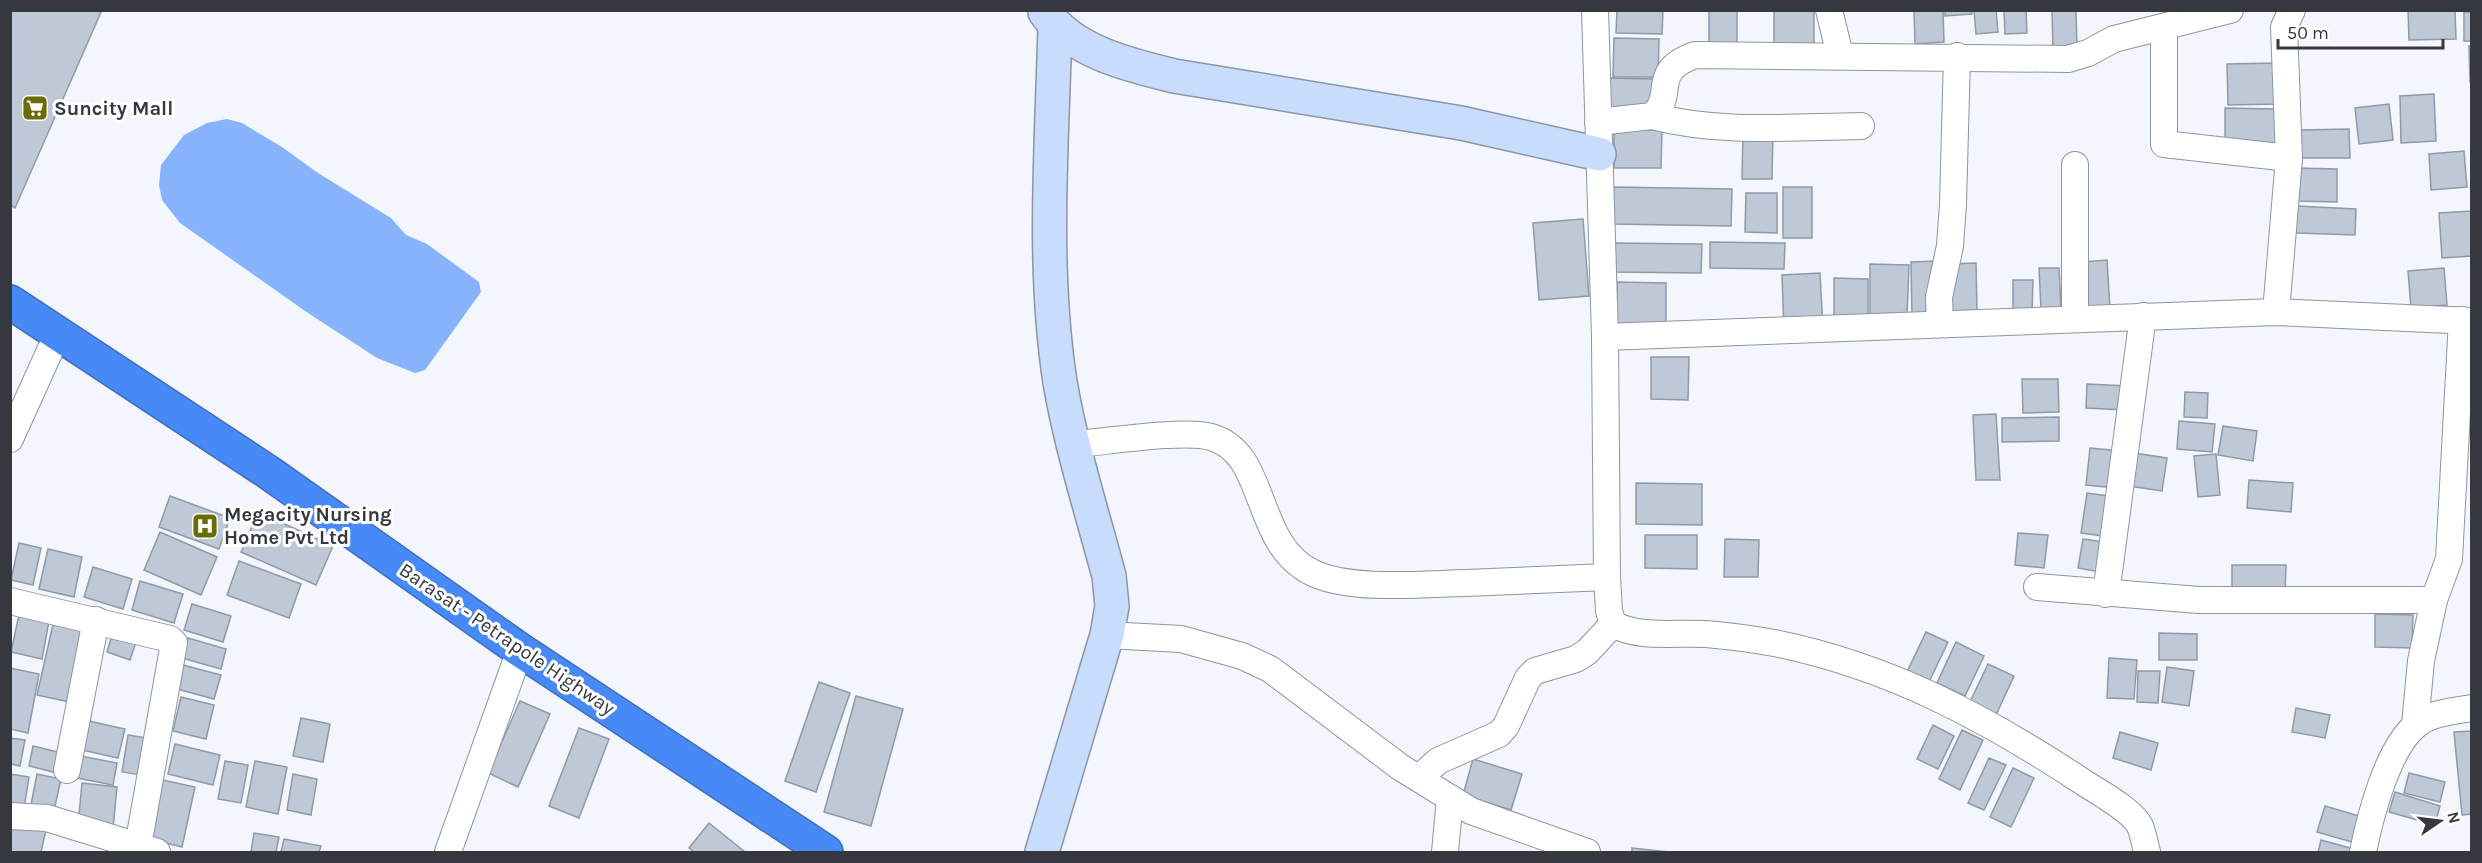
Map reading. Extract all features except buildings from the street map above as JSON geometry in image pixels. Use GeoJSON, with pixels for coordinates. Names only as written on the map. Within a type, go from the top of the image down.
{"type":"FeatureCollection","features":[{"type":"Feature","properties":{"kind":"highway","name":"Barasat - Petrapole Highway"},"geometry":{"type":"LineString","coordinates":[[10,302],[268,472],[520,650],[826,852]]}},
{"type":"Feature","properties":{"kind":"street"},"geometry":{"type":"LineString","coordinates":[[1595,10],[1605,337],[1607,577],[1612,624],[1623,630],[1639,632],[1706,634],[1772,643],[1850,661],[1938,696],[2041,754],[2115,803],[2139,825],[2146,852]]}},
{"type":"Feature","properties":{"kind":"street"},"geometry":{"type":"LineString","coordinates":[[1829,10],[1840,55]]}},
{"type":"Feature","properties":{"kind":"street"},"geometry":{"type":"LineString","coordinates":[[1049,18],[1091,49],[1128,64],[1174,75],[1461,123],[1524,139],[1599,138],[1652,116],[1659,111],[1669,70],[1680,60],[1695,55],[1957,56],[2068,59],[2088,53],[2114,39],[2230,10]]}},
{"type":"Feature","properties":{"kind":"street"},"geometry":{"type":"LineString","coordinates":[[2277,312],[2289,158],[2282,16]]}},
{"type":"Feature","properties":{"kind":"street"},"geometry":{"type":"LineString","coordinates":[[1042,852],[1107,634],[1112,606],[1109,576],[1060,382],[1051,258],[1049,18]]}},
{"type":"Feature","properties":{"kind":"street"},"geometry":{"type":"LineString","coordinates":[[2164,27],[2164,144],[2289,158]]}},
{"type":"Feature","properties":{"kind":"street"},"geometry":{"type":"LineString","coordinates":[[1940,323],[1939,297],[1950,246],[1953,204],[1957,56]]}},
{"type":"Feature","properties":{"kind":"street"},"geometry":{"type":"LineString","coordinates":[[1652,116],[1684,124],[1748,127],[1861,126]]}},
{"type":"Feature","properties":{"kind":"street"},"geometry":{"type":"LineString","coordinates":[[2075,165],[2075,318]]}},
{"type":"Feature","properties":{"kind":"street"},"geometry":{"type":"LineString","coordinates":[[1605,337],[2277,312],[2467,320],[2463,501],[2449,559],[2434,600],[2421,662],[2415,725]]}},
{"type":"Feature","properties":{"kind":"street"},"geometry":{"type":"LineString","coordinates":[[2106,594],[2143,316]]}},
{"type":"Feature","properties":{"kind":"street"},"geometry":{"type":"LineString","coordinates":[[10,439],[58,333]]}},
{"type":"Feature","properties":{"kind":"street"},"geometry":{"type":"LineString","coordinates":[[1074,444],[1189,436],[1208,436],[1226,442],[1242,459],[1253,480],[1276,540],[1294,562],[1314,574],[1361,584],[1607,577]]}},
{"type":"Feature","properties":{"kind":"street"},"geometry":{"type":"LineString","coordinates":[[2037,587],[2199,600],[2434,600]]}},
{"type":"Feature","properties":{"kind":"street"},"geometry":{"type":"LineString","coordinates":[[10,816],[46,818],[147,849],[174,643],[170,639],[96,620],[11,603]]}},
{"type":"Feature","properties":{"kind":"street"},"geometry":{"type":"LineString","coordinates":[[67,770],[96,620]]}},
{"type":"Feature","properties":{"kind":"street"},"geometry":{"type":"LineString","coordinates":[[1419,778],[1438,761],[1498,734],[1506,726],[1528,678],[1535,671],[1576,659],[1587,652],[1612,624]]}},
{"type":"Feature","properties":{"kind":"street"},"geometry":{"type":"LineString","coordinates":[[1107,634],[1181,639],[1252,660],[1270,669],[1419,778],[1471,811],[1587,852]]}},
{"type":"Feature","properties":{"kind":"street"},"geometry":{"type":"LineString","coordinates":[[448,852],[520,650]]}},
{"type":"Feature","properties":{"kind":"street"},"geometry":{"type":"LineString","coordinates":[[2363,852],[2368,826],[2392,757],[2415,725],[2433,716],[2472,708]]}},
{"type":"Feature","properties":{"kind":"street"},"geometry":{"type":"LineString","coordinates":[[1444,852],[1450,798]]}},
{"type":"Feature","properties":{"kind":"water"},"geometry":{"type":"Polygon","coordinates":[[[227,119],[242,123],[282,147],[318,173],[391,218],[406,235],[427,244],[479,282],[481,292],[425,370],[415,373],[377,358],[305,311],[180,223],[162,200],[159,185],[161,165],[184,135],[207,123],[227,119]]]}},
{"type":"Feature","properties":{"kind":"place","name":"Suncity Mall"},"geometry":{"type":"Point","coordinates":[35,108]}},
{"type":"Feature","properties":{"kind":"place","name":"Megacity Nursing Home Pvt Ltd"},"geometry":{"type":"Point","coordinates":[205,526]}}]}
